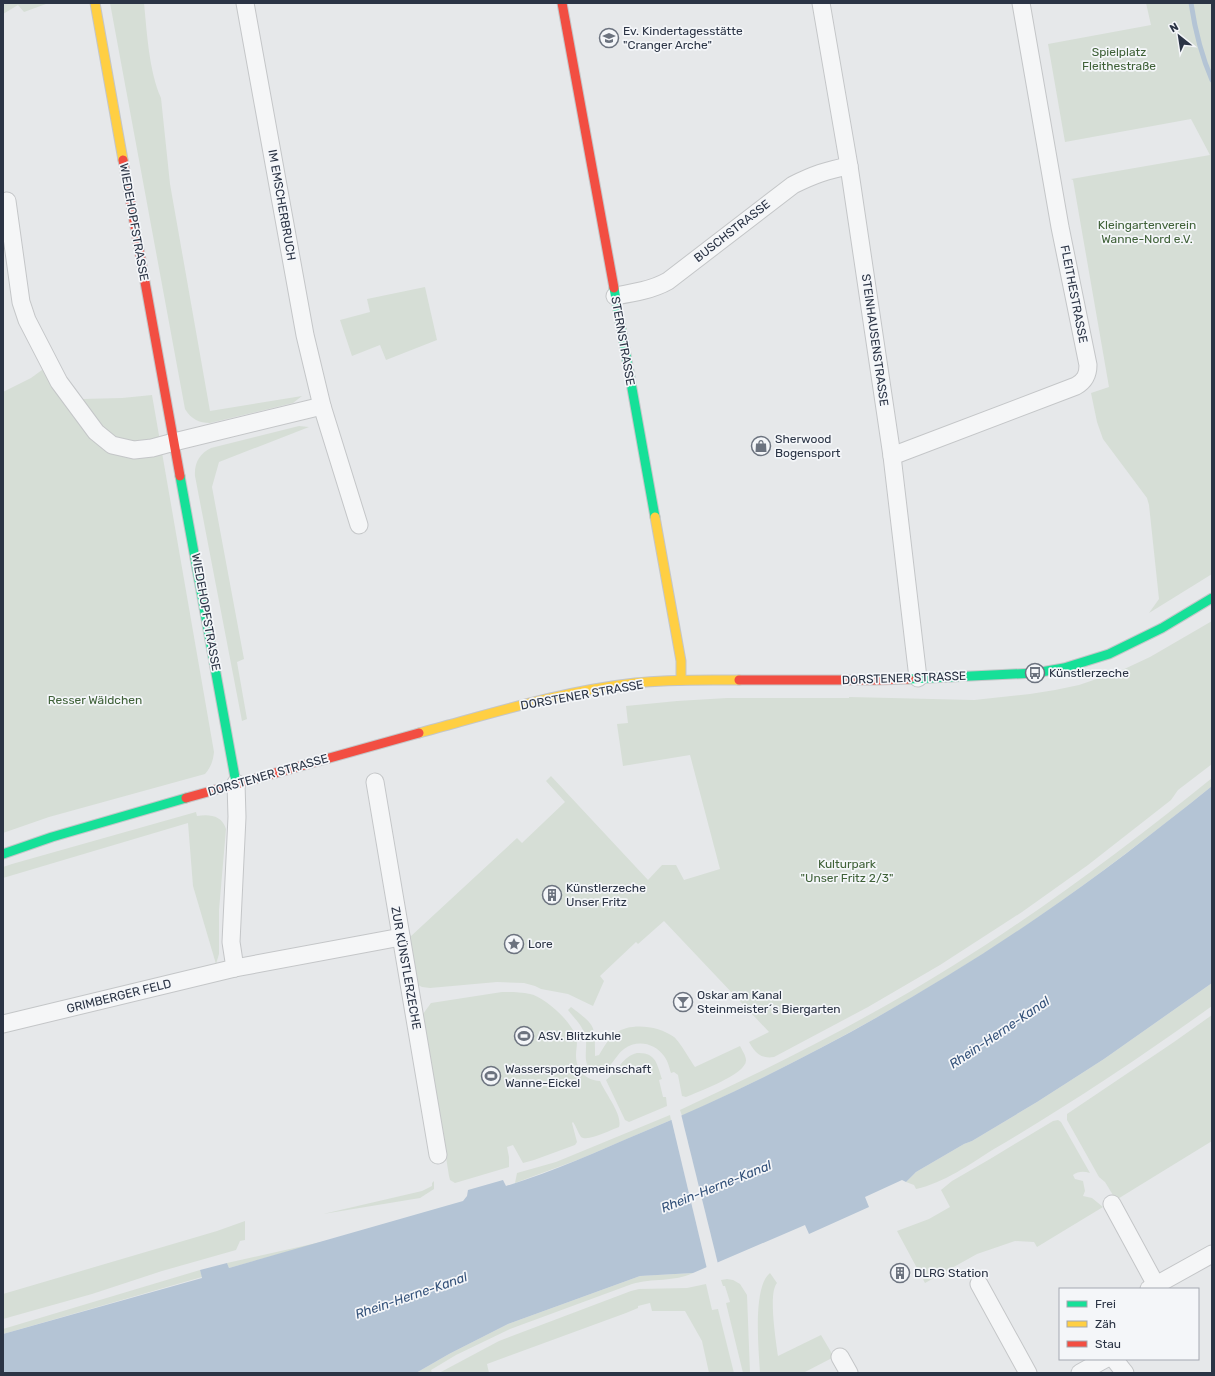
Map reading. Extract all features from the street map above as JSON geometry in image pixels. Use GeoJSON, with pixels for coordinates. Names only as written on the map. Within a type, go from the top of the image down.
{"type":"FeatureCollection","features":[{"type":"Feature","properties":{"kind":"main road","name":"WIEDEHOPFSTRASSE"},"geometry":{"type":"LineString","coordinates":[[95,3],[142,271],[236,783]]}},
{"type":"Feature","properties":{"kind":"main road","name":"STERNSTRASSE"},"geometry":{"type":"LineString","coordinates":[[562,3],[681,661],[682,680]]}},
{"type":"Feature","properties":{"kind":"main road","name":"DORSTENER STRASSE"},"geometry":{"type":"LineString","coordinates":[[3,854],[52,837],[236,783],[521,705],[628,684],[682,680],[841,680],[1035,673],[1064,668],[1091,660],[1136,642],[1212,598]]}},
{"type":"Feature","properties":{"kind":"street","name":"IM EMSCHERBRUCH"},"geometry":{"type":"LineString","coordinates":[[245,3],[305,335],[322,406],[359,525]]}},
{"type":"Feature","properties":{"kind":"street","name":"STEINHAUSENSTRASSE"},"geometry":{"type":"LineString","coordinates":[[821,3],[849,166],[892,456],[918,678]]}},
{"type":"Feature","properties":{"kind":"street","name":"FLEITHESTRASSE"},"geometry":{"type":"LineString","coordinates":[[892,456],[1076,386],[1086,378],[1088,372],[1088,365],[1060,226],[1021,3]]}},
{"type":"Feature","properties":{"kind":"street","name":"BUSCHSTRASSE"},"geometry":{"type":"LineString","coordinates":[[615,296],[646,290],[668,281],[793,185],[811,176],[829,170],[849,166]]}},
{"type":"Feature","properties":{"kind":"street"},"geometry":{"type":"LineString","coordinates":[[7,201],[21,302],[26,320],[59,382],[96,432],[112,445],[134,450],[152,448],[322,406]]}},
{"type":"Feature","properties":{"kind":"street","name":"ZUR KÜNSTLERZECHE"},"geometry":{"type":"LineString","coordinates":[[375,782],[438,1155]]}},
{"type":"Feature","properties":{"kind":"street"},"geometry":{"type":"LineString","coordinates":[[236,783],[237,817],[231,942],[236,968]]}},
{"type":"Feature","properties":{"kind":"street","name":"GRIMBERGER FELD"},"geometry":{"type":"LineString","coordinates":[[3,1024],[236,968],[401,936]]}},
{"type":"Feature","properties":{"kind":"street"},"geometry":{"type":"LineString","coordinates":[[1112,1204],[1152,1287],[1212,1254]]}},
{"type":"Feature","properties":{"kind":"street"},"geometry":{"type":"LineString","coordinates":[[978,1284],[1028,1373]]}},
{"type":"Feature","properties":{"kind":"street"},"geometry":{"type":"LineString","coordinates":[[840,1357],[849,1373]]}},
{"type":"Feature","properties":{"kind":"street"},"geometry":{"type":"LineString","coordinates":[[1080,1373],[1103,1360]]}},
{"type":"Feature","properties":{"kind":"street"},"geometry":{"type":"LineString","coordinates":[[1115,1360],[1125,1373]]}},
{"type":"Feature","properties":{"kind":"green space"},"geometry":{"type":"Polygon","coordinates":[[[3,3],[46,4],[24,12],[18,5],[3,14],[3,3]]]}},
{"type":"Feature","properties":{"kind":"green space"},"geometry":{"type":"Polygon","coordinates":[[[110,3],[144,3],[151,64],[161,98],[170,184],[210,411],[302,396],[293,403],[210,423],[196,420],[185,409],[110,3]]]}},
{"type":"Feature","properties":{"kind":"green space","name":"Kleingartenverein Wanne-Nord e.V."},"geometry":{"type":"Polygon","coordinates":[[[1146,3],[1212,3],[1212,574],[1149,613],[1159,599],[1149,505],[1147,498],[1103,439],[1097,422],[1091,393],[1109,387],[1073,180],[1071,179],[1210,155],[1191,119],[1065,142],[1048,44],[1151,25],[1146,3]]]}},
{"type":"Feature","properties":{"kind":"green space"},"geometry":{"type":"Polygon","coordinates":[[[425,287],[437,340],[386,360],[380,345],[352,356],[340,320],[370,312],[367,299],[425,287]]]}},
{"type":"Feature","properties":{"kind":"green space","name":"Resser Wäldchen"},"geometry":{"type":"Polygon","coordinates":[[[53,362],[82,399],[122,398],[152,395],[214,752],[209,769],[205,774],[49,817],[3,833],[3,392],[31,378],[53,362]]]}},
{"type":"Feature","properties":{"kind":"green space"},"geometry":{"type":"Polygon","coordinates":[[[299,426],[309,427],[219,462],[212,487],[244,659],[237,662],[247,719],[242,721],[195,471],[198,459],[211,448],[299,426]]]}},
{"type":"Feature","properties":{"kind":"green space","name":"Kulturpark \"Unser Fritz 2/3\""},"geometry":{"type":"Polygon","coordinates":[[[1212,621],[1212,764],[1178,790],[1171,800],[1088,865],[1022,912],[940,965],[868,1007],[774,1057],[762,1056],[749,1042],[769,1032],[664,921],[638,944],[636,942],[600,976],[604,981],[593,1006],[568,994],[541,989],[524,983],[497,982],[430,988],[418,985],[410,937],[517,838],[522,843],[565,802],[546,781],[551,776],[648,880],[662,865],[676,865],[684,880],[720,869],[690,755],[623,766],[617,724],[628,723],[626,706],[727,698],[849,697],[974,700],[1030,694],[1079,685],[1120,671],[1150,657],[1212,621]]]}},
{"type":"Feature","properties":{"kind":"green space"},"geometry":{"type":"Polygon","coordinates":[[[1212,778],[1212,786],[1157,830],[1073,893],[986,952],[912,997],[837,1039],[760,1079],[682,1116],[680,1110],[750,1077],[887,1005],[988,944],[1086,876],[1212,778]]]}},
{"type":"Feature","properties":{"kind":"green space"},"geometry":{"type":"Polygon","coordinates":[[[196,812],[197,816],[206,815],[218,818],[224,824],[226,829],[219,910],[219,954],[216,964],[193,886],[188,823],[3,878],[3,867],[196,812]]]}},
{"type":"Feature","properties":{"kind":"green space"},"geometry":{"type":"Polygon","coordinates":[[[1212,983],[1212,1006],[1159,1044],[1104,1080],[947,1178],[916,1189],[914,1185],[906,1182],[916,1172],[964,1144],[972,1141],[1037,1102],[1104,1059],[1212,983]]]}},
{"type":"Feature","properties":{"kind":"green space"},"geometry":{"type":"Polygon","coordinates":[[[502,992],[523,993],[536,996],[550,1005],[564,1018],[576,1037],[576,1060],[580,1070],[590,1079],[600,1081],[616,1110],[620,1122],[619,1127],[594,1137],[584,1138],[581,1137],[573,1122],[577,1142],[575,1145],[523,1163],[513,1145],[507,1147],[509,1167],[455,1183],[450,1180],[449,1176],[423,1014],[431,1003],[502,992]]]}},
{"type":"Feature","properties":{"kind":"green space"},"geometry":{"type":"Polygon","coordinates":[[[571,1007],[585,1018],[592,1027],[595,1038],[595,1056],[599,1055],[608,1040],[616,1033],[629,1027],[645,1027],[661,1030],[674,1037],[695,1067],[740,1046],[746,1060],[739,1071],[730,1077],[686,1097],[682,1096],[678,1075],[674,1072],[671,1073],[664,1056],[651,1045],[640,1043],[629,1046],[624,1049],[603,1071],[594,1071],[587,1065],[586,1040],[584,1031],[568,1010],[571,1007]]]}},
{"type":"Feature","properties":{"kind":"green space"},"geometry":{"type":"Polygon","coordinates":[[[1212,1015],[1212,1141],[1116,1200],[1105,1182],[1099,1177],[1067,1120],[1067,1114],[1212,1015]]]}},
{"type":"Feature","properties":{"kind":"green space"},"geometry":{"type":"Polygon","coordinates":[[[637,1053],[643,1053],[655,1060],[662,1079],[659,1080],[663,1097],[666,1097],[667,1106],[629,1122],[625,1120],[606,1080],[624,1060],[637,1053]]]}},
{"type":"Feature","properties":{"kind":"green space"},"geometry":{"type":"Polygon","coordinates":[[[670,1115],[671,1120],[580,1159],[515,1183],[517,1173],[556,1162],[670,1115]]]}},
{"type":"Feature","properties":{"kind":"green space"},"geometry":{"type":"Polygon","coordinates":[[[1058,1120],[1061,1122],[1090,1173],[1081,1172],[1073,1175],[1075,1179],[1083,1181],[1085,1191],[1083,1196],[1092,1198],[1103,1207],[1037,1247],[1034,1242],[1015,1241],[977,1254],[925,1283],[897,1231],[929,1219],[950,1207],[941,1190],[952,1181],[1053,1121],[1058,1120]]]}},
{"type":"Feature","properties":{"kind":"green space"},"geometry":{"type":"Polygon","coordinates":[[[434,1181],[434,1189],[420,1198],[323,1214],[422,1191],[432,1186],[434,1181]]]}},
{"type":"Feature","properties":{"kind":"green space"},"geometry":{"type":"Polygon","coordinates":[[[245,1221],[245,1240],[240,1241],[236,1250],[162,1271],[92,1294],[3,1319],[3,1294],[217,1231],[245,1221]]]}},
{"type":"Feature","properties":{"kind":"green space"},"geometry":{"type":"Polygon","coordinates":[[[330,1240],[229,1268],[227,1263],[330,1240]]]}},
{"type":"Feature","properties":{"kind":"green space"},"geometry":{"type":"Polygon","coordinates":[[[200,1270],[202,1277],[3,1334],[3,1329],[200,1270]]]}},
{"type":"Feature","properties":{"kind":"green space"},"geometry":{"type":"Polygon","coordinates":[[[693,1273],[679,1278],[632,1284],[510,1329],[456,1355],[431,1370],[432,1373],[416,1373],[449,1354],[508,1324],[640,1276],[693,1273]]]}},
{"type":"Feature","properties":{"kind":"green space"},"geometry":{"type":"Polygon","coordinates":[[[770,1273],[777,1283],[774,1288],[773,1307],[774,1329],[778,1356],[821,1335],[834,1357],[803,1373],[760,1373],[758,1335],[759,1305],[764,1280],[770,1273]]]}},
{"type":"Feature","properties":{"kind":"green space"},"geometry":{"type":"Polygon","coordinates":[[[721,1280],[733,1280],[740,1284],[747,1295],[750,1373],[743,1373],[726,1303],[730,1302],[725,1286],[723,1286],[721,1280]]]}},
{"type":"Feature","properties":{"kind":"green space"},"geometry":{"type":"Polygon","coordinates":[[[706,1284],[712,1310],[718,1309],[734,1373],[709,1373],[702,1341],[685,1311],[652,1311],[650,1303],[638,1306],[638,1308],[626,1313],[487,1364],[489,1373],[439,1373],[499,1341],[631,1291],[639,1289],[687,1288],[706,1284]]]}},
{"type":"Feature","properties":{"kind":"water","name":"Rhein-Herne-Kanal"},"geometry":{"type":"Polygon","coordinates":[[[1212,786],[1212,983],[1104,1059],[1037,1102],[972,1141],[964,1144],[916,1172],[906,1182],[902,1180],[865,1197],[869,1207],[809,1234],[805,1225],[693,1273],[640,1276],[508,1324],[449,1354],[416,1373],[3,1373],[3,1334],[202,1278],[200,1270],[227,1263],[229,1268],[463,1201],[467,1196],[468,1190],[503,1180],[506,1186],[541,1174],[695,1110],[746,1086],[846,1035],[895,1007],[991,948],[1104,870],[1212,786]]]}},
{"type":"Feature","properties":{"kind":"pier"},"geometry":{"type":"Polygon","coordinates":[[[681,1114],[718,1264],[707,1269],[671,1118],[681,1114]]]}},
{"type":"Feature","properties":{"kind":"waterway"},"geometry":{"type":"LineString","coordinates":[[1191,3],[1199,42],[1212,80]]}},
{"type":"Feature","properties":{"kind":"traffic: fast"},"geometry":{"type":"LineString","coordinates":[[614,288],[655,517]]}},
{"type":"Feature","properties":{"kind":"traffic: fast"},"geometry":{"type":"LineString","coordinates":[[180,476],[236,783]]}},
{"type":"Feature","properties":{"kind":"traffic: fast"},"geometry":{"type":"LineString","coordinates":[[909,679],[1035,673],[1064,668],[1109,654],[1162,628],[1212,598]]}},
{"type":"Feature","properties":{"kind":"traffic: fast"},"geometry":{"type":"LineString","coordinates":[[3,854],[52,837],[186,798]]}},
{"type":"Feature","properties":{"kind":"traffic: slow"},"geometry":{"type":"LineString","coordinates":[[95,3],[123,160]]}},
{"type":"Feature","properties":{"kind":"traffic: slow"},"geometry":{"type":"LineString","coordinates":[[655,517],[681,661],[681,680]]}},
{"type":"Feature","properties":{"kind":"traffic: slow"},"geometry":{"type":"LineString","coordinates":[[419,733],[553,697],[608,687],[661,681],[739,680]]}},
{"type":"Feature","properties":{"kind":"traffic: jam"},"geometry":{"type":"LineString","coordinates":[[562,3],[614,288]]}},
{"type":"Feature","properties":{"kind":"traffic: jam"},"geometry":{"type":"LineString","coordinates":[[123,160],[180,476]]}},
{"type":"Feature","properties":{"kind":"traffic: jam"},"geometry":{"type":"LineString","coordinates":[[739,680],[909,679]]}},
{"type":"Feature","properties":{"kind":"traffic: jam"},"geometry":{"type":"LineString","coordinates":[[186,798],[419,733]]}},
{"type":"Feature","properties":{"kind":"place","name":"Ev. Kindertagesstätte \"Cranger Arche\""},"geometry":{"type":"Point","coordinates":[609,38]}},
{"type":"Feature","properties":{"kind":"place","name":"Sherwood Bogensport"},"geometry":{"type":"Point","coordinates":[761,446]}},
{"type":"Feature","properties":{"kind":"place","name":"Künstlerzeche"},"geometry":{"type":"Point","coordinates":[1035,673]}},
{"type":"Feature","properties":{"kind":"place","name":"Künstlerzeche Unser Fritz"},"geometry":{"type":"Point","coordinates":[552,895]}},
{"type":"Feature","properties":{"kind":"place","name":"Lore"},"geometry":{"type":"Point","coordinates":[514,944]}},
{"type":"Feature","properties":{"kind":"place","name":"Oskar am Kanal Steinmeister´s Biergarten"},"geometry":{"type":"Point","coordinates":[683,1002]}},
{"type":"Feature","properties":{"kind":"place","name":"ASV. Blitzkuhle"},"geometry":{"type":"Point","coordinates":[524,1036]}},
{"type":"Feature","properties":{"kind":"place","name":"Wassersportgemeinschaft Wanne-Eickel"},"geometry":{"type":"Point","coordinates":[491,1076]}},
{"type":"Feature","properties":{"kind":"place","name":"DLRG Station"},"geometry":{"type":"Point","coordinates":[900,1273]}},
{"type":"Feature","properties":{"kind":"park label","name":"Spielplatz Fleithestraße"},"geometry":{"type":"Point","coordinates":[1119,59]}}]}
